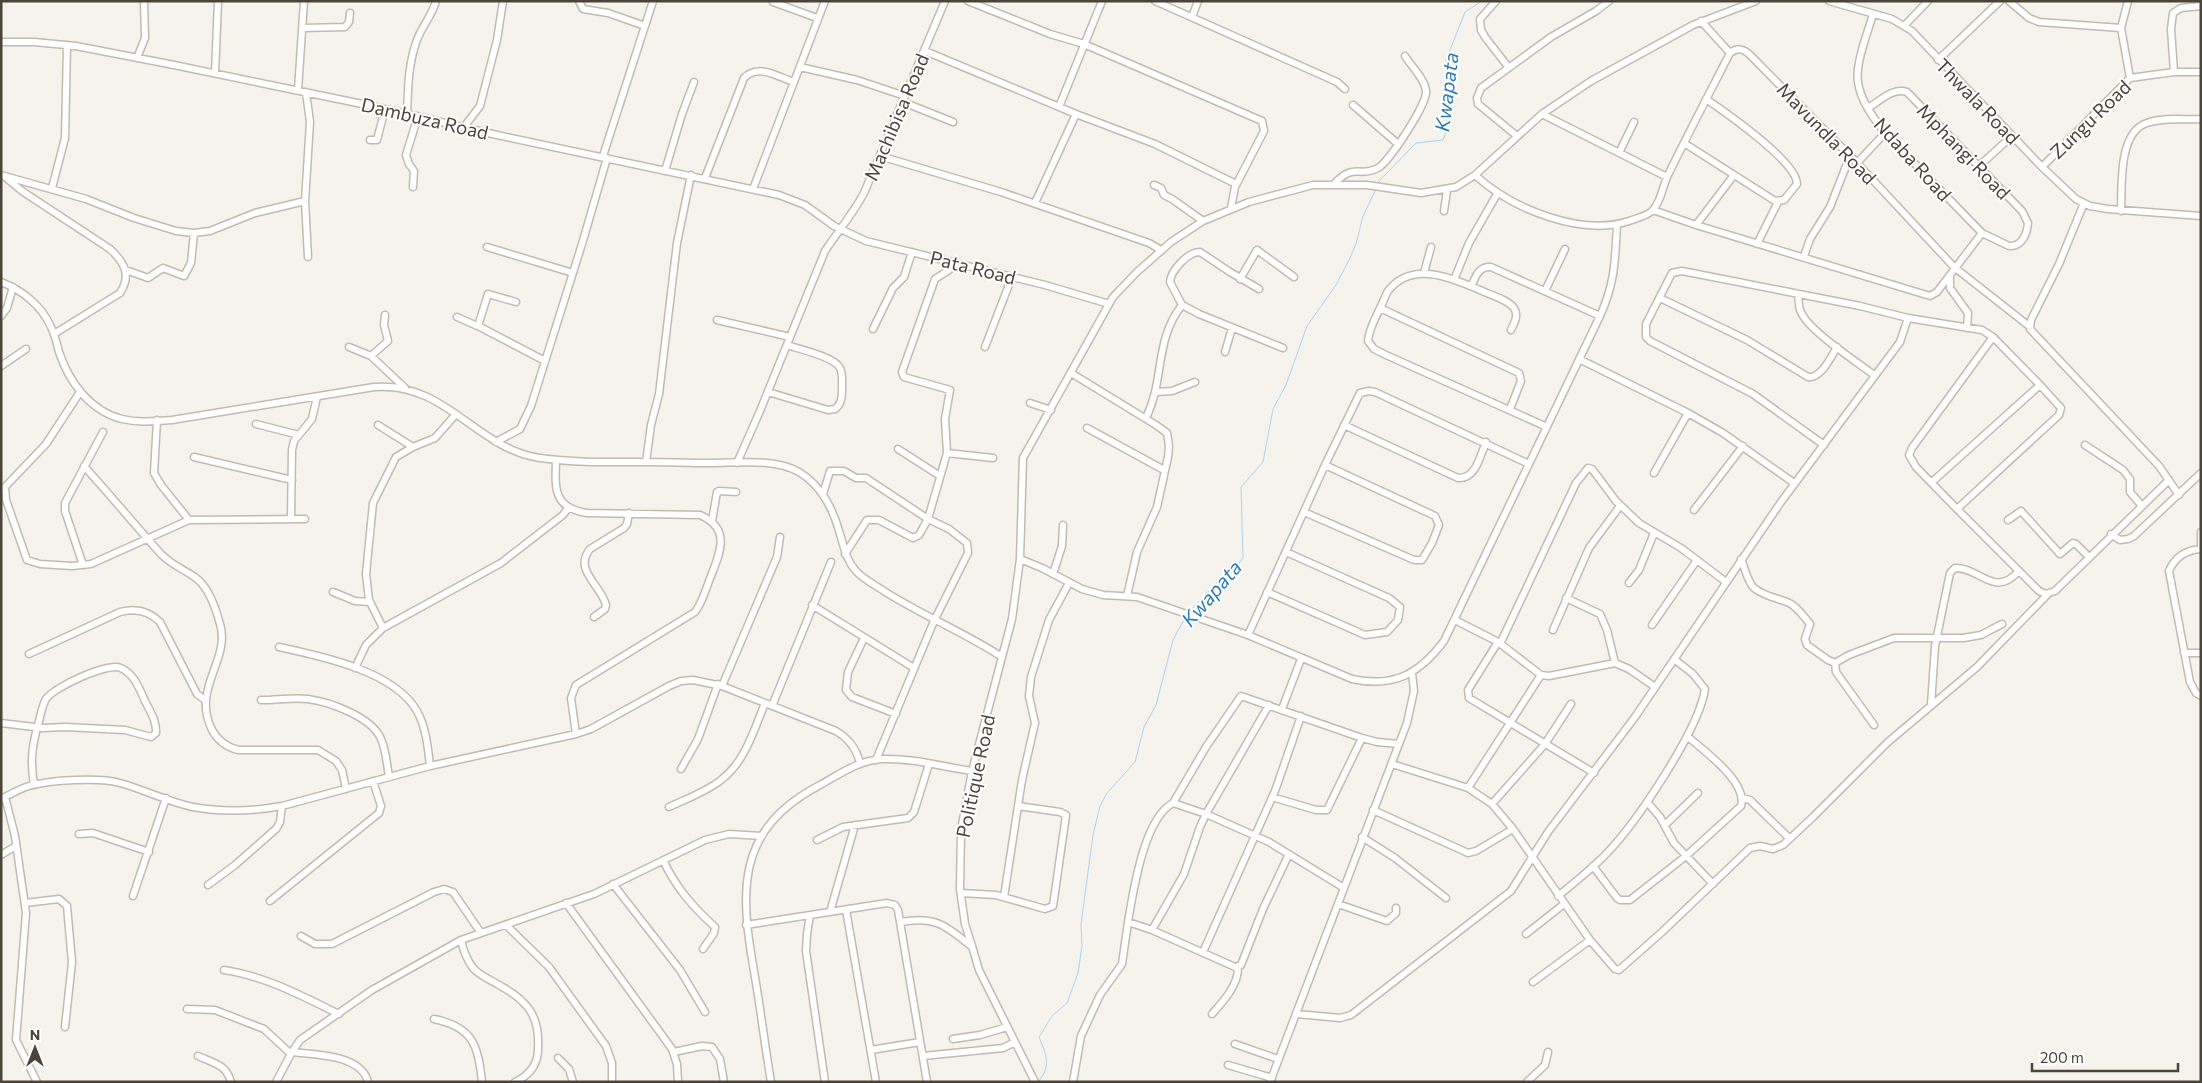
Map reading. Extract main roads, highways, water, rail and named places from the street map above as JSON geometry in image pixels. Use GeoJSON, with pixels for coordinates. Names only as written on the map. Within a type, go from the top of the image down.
{"type":"FeatureCollection","features":[{"type":"Feature","properties":{"kind":"waterway","name":"Kwapata"},"geometry":{"type":"LineString","coordinates":[[1378,185],[1380,180],[1416,143],[1443,140],[1446,132],[1447,107],[1446,60],[1465,12],[1482,1]]}},
{"type":"Feature","properties":{"kind":"waterway","name":"Kwapata"},"geometry":{"type":"LineString","coordinates":[[1188,613],[1243,558],[1241,487],[1263,462],[1273,409],[1286,385],[1307,326],[1336,285],[1350,258],[1356,244],[1363,216],[1376,189]]}},
{"type":"Feature","properties":{"kind":"waterway","name":"Kwapata"},"geometry":{"type":"LineString","coordinates":[[1038,1082],[1045,1071],[1046,1065],[1045,1054],[1039,1037],[1052,1016],[1067,1003],[1078,973],[1082,946],[1081,924],[1093,835],[1100,806],[1107,793],[1135,762],[1144,727],[1156,705],[1173,640],[1186,616]]}}]}
